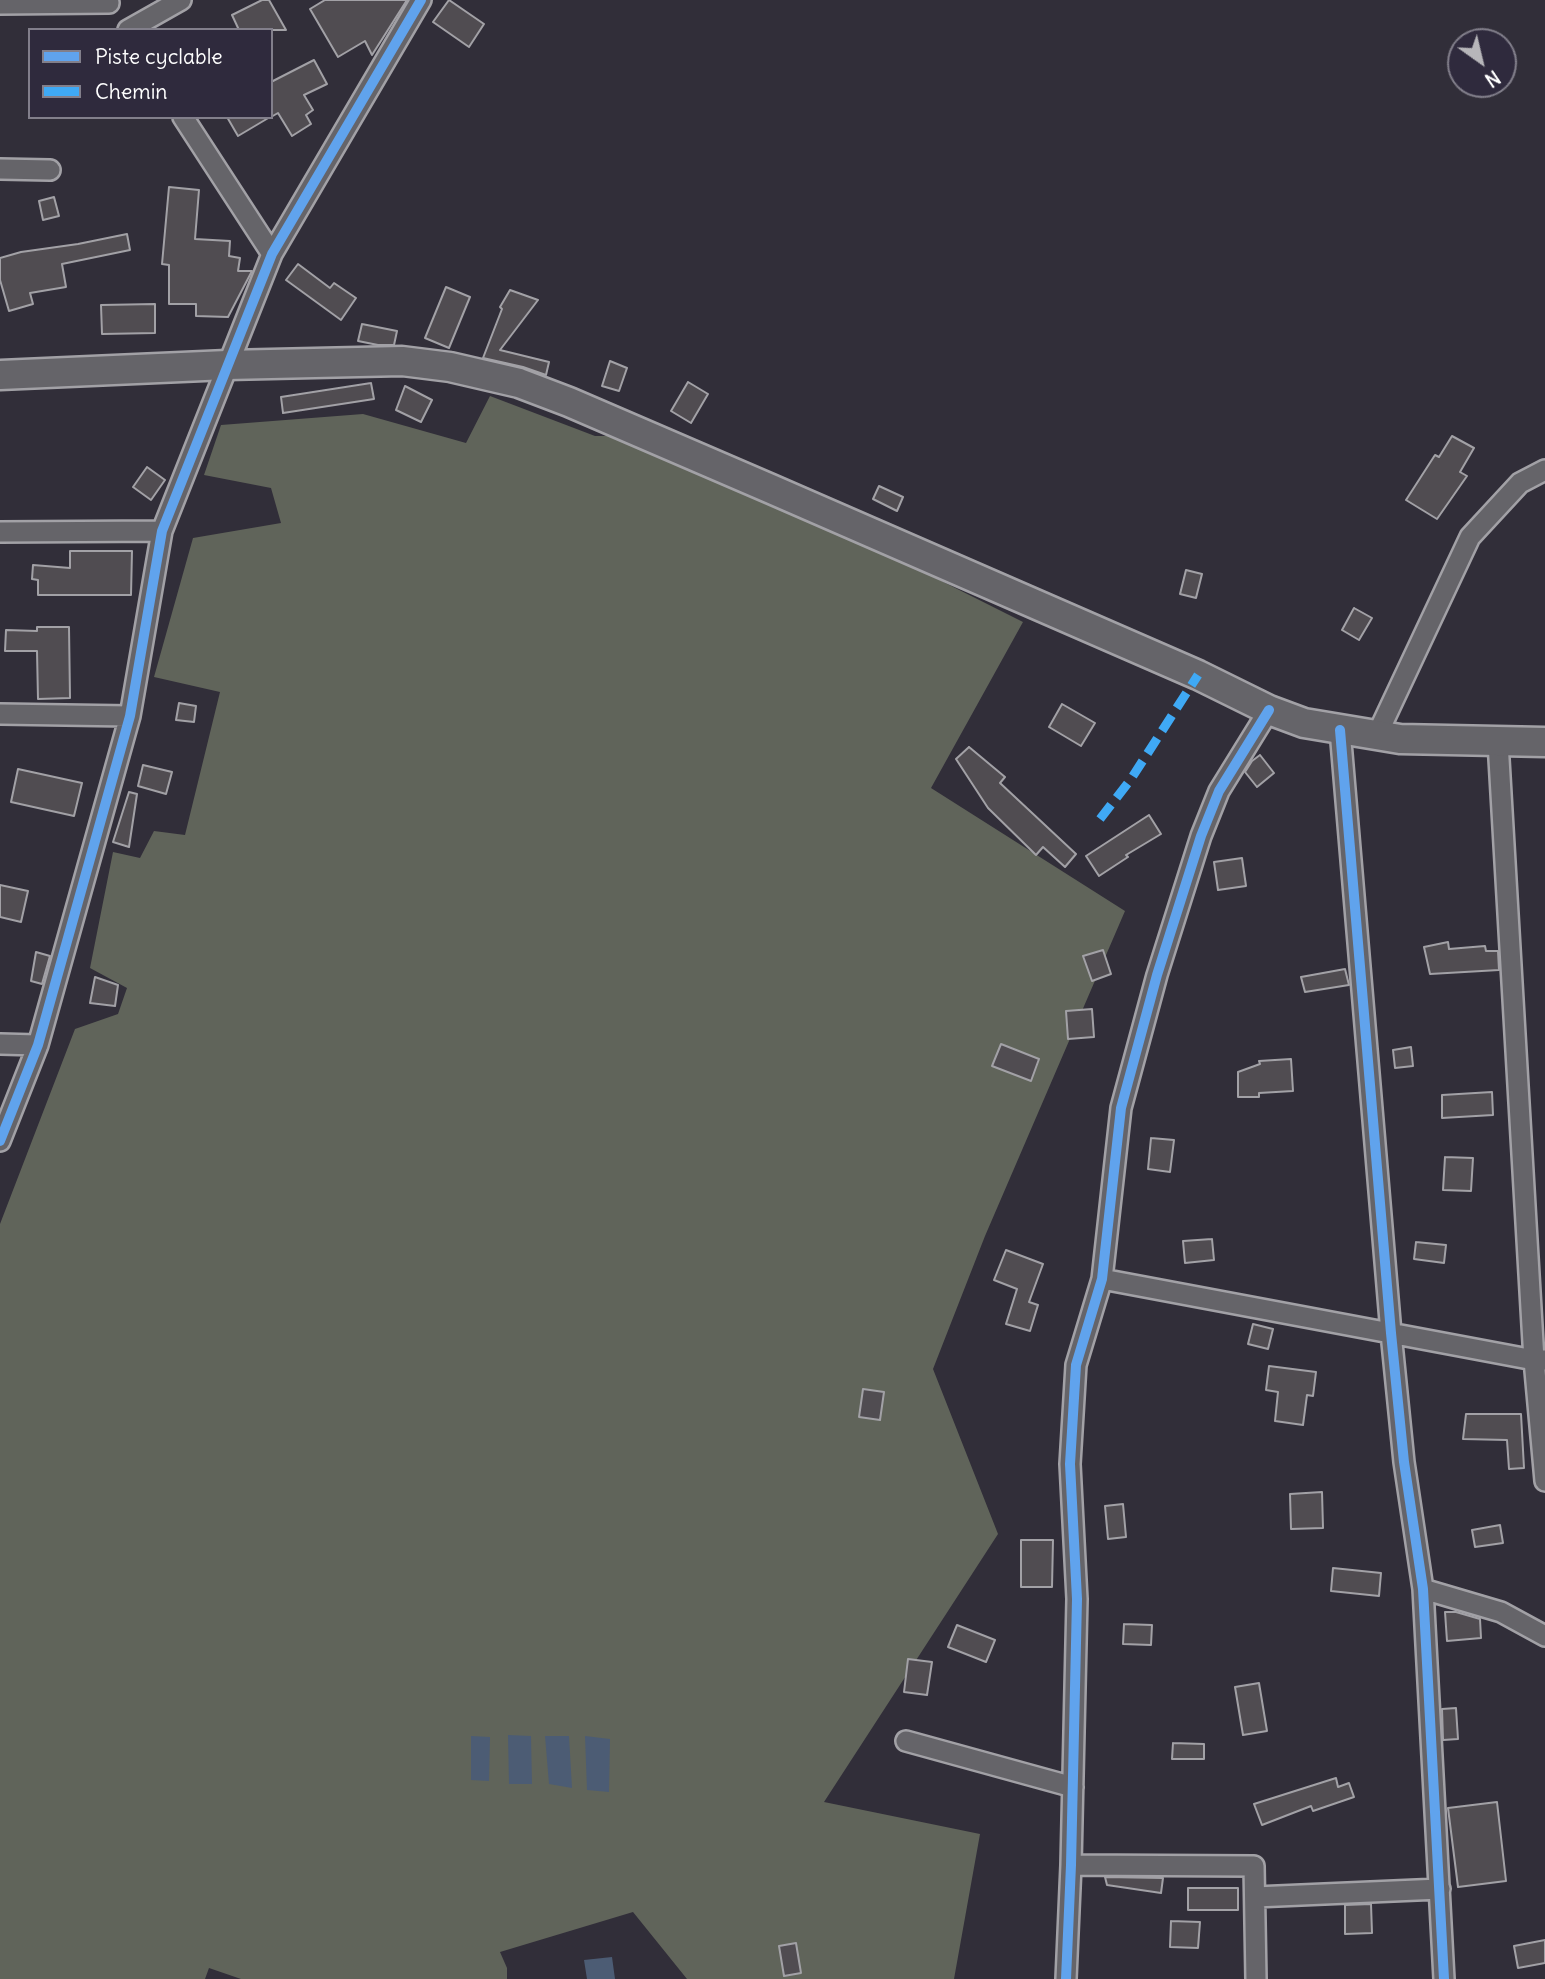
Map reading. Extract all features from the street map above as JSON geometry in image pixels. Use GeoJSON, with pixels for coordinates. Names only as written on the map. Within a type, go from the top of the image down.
{"type":"FeatureCollection","features":[{"type":"Feature","properties":{"kind":"main road"},"geometry":{"type":"LineString","coordinates":[[0,375],[402,361],[450,367],[519,383],[783,494],[1198,676],[1269,710],[1304,723],[1376,737],[1429,741],[1545,742]]}},
{"type":"Feature","properties":{"kind":"street"},"geometry":{"type":"LineString","coordinates":[[131,28],[181,0]]}},
{"type":"Feature","properties":{"kind":"street"},"geometry":{"type":"LineString","coordinates":[[0,1141],[38,1045],[130,716],[162,531],[272,254],[421,0]]}},
{"type":"Feature","properties":{"kind":"street"},"geometry":{"type":"LineString","coordinates":[[0,4],[108,1],[126,28]]}},
{"type":"Feature","properties":{"kind":"street"},"geometry":{"type":"LineString","coordinates":[[184,119],[272,254]]}},
{"type":"Feature","properties":{"kind":"street"},"geometry":{"type":"LineString","coordinates":[[0,169],[50,170]]}},
{"type":"Feature","properties":{"kind":"street"},"geometry":{"type":"LineString","coordinates":[[1376,737],[1470,537],[1520,484],[1545,470]]}},
{"type":"Feature","properties":{"kind":"street"},"geometry":{"type":"LineString","coordinates":[[0,532],[162,531]]}},
{"type":"Feature","properties":{"kind":"street"},"geometry":{"type":"LineString","coordinates":[[1066,1979],[1077,1599],[1070,1452],[1076,1365],[1102,1279],[1121,1108],[1157,975],[1201,836],[1219,791],[1269,710]]}},
{"type":"Feature","properties":{"kind":"street"},"geometry":{"type":"LineString","coordinates":[[0,714],[130,716]]}},
{"type":"Feature","properties":{"kind":"street"},"geometry":{"type":"LineString","coordinates":[[1340,730],[1391,1333],[1404,1462],[1423,1589],[1444,1979]]}},
{"type":"Feature","properties":{"kind":"street"},"geometry":{"type":"LineString","coordinates":[[1498,742],[1540,1360],[1545,1480]]}},
{"type":"Feature","properties":{"kind":"street"},"geometry":{"type":"LineString","coordinates":[[0,1044],[38,1045]]}},
{"type":"Feature","properties":{"kind":"street"},"geometry":{"type":"LineString","coordinates":[[1102,1279],[1540,1360]]}},
{"type":"Feature","properties":{"kind":"street"},"geometry":{"type":"LineString","coordinates":[[1423,1589],[1501,1612],[1545,1636]]}},
{"type":"Feature","properties":{"kind":"street"},"geometry":{"type":"LineString","coordinates":[[906,1741],[1073,1787]]}},
{"type":"Feature","properties":{"kind":"street"},"geometry":{"type":"LineString","coordinates":[[1071,1865],[1254,1866],[1256,1979]]}},
{"type":"Feature","properties":{"kind":"street"},"geometry":{"type":"LineString","coordinates":[[1255,1897],[1440,1889]]}},
{"type":"Feature","properties":{"kind":"shaded area"},"geometry":{"type":"Polygon","coordinates":[[[490,396],[595,436],[623,436],[810,515],[1023,622],[931,788],[1125,911],[985,1236],[933,1369],[998,1534],[824,1802],[980,1834],[954,1979],[687,1979],[633,1912],[500,1952],[507,1968],[507,1979],[241,1979],[209,1968],[205,1979],[0,1979],[0,1224],[75,1029],[118,1014],[127,988],[90,968],[113,852],[140,858],[154,831],[185,835],[220,692],[154,677],[193,538],[281,523],[271,488],[204,475],[221,425],[363,414],[466,443],[490,396]]]}},
{"type":"Feature","properties":{"kind":"water"},"geometry":{"type":"Polygon","coordinates":[[[508,1735],[531,1736],[532,1784],[509,1784],[508,1735]]]}},
{"type":"Feature","properties":{"kind":"water"},"geometry":{"type":"Polygon","coordinates":[[[471,1736],[490,1737],[489,1781],[471,1780],[471,1736]]]}},
{"type":"Feature","properties":{"kind":"water"},"geometry":{"type":"Polygon","coordinates":[[[545,1736],[569,1736],[572,1788],[549,1784],[545,1736]]]}},
{"type":"Feature","properties":{"kind":"water"},"geometry":{"type":"Polygon","coordinates":[[[585,1736],[610,1739],[609,1792],[587,1790],[585,1736]]]}},
{"type":"Feature","properties":{"kind":"water"},"geometry":{"type":"Polygon","coordinates":[[[612,1957],[615,1979],[587,1979],[584,1960],[612,1957]]]}},
{"type":"Feature","properties":{"kind":"building"},"geometry":{"type":"Polygon","coordinates":[[[262,0],[269,0],[286,30],[238,28],[232,15],[262,0]]]}},
{"type":"Feature","properties":{"kind":"building"},"geometry":{"type":"Polygon","coordinates":[[[325,0],[407,0],[372,55],[365,41],[338,57],[310,9],[325,0]]]}},
{"type":"Feature","properties":{"kind":"building"},"geometry":{"type":"Polygon","coordinates":[[[449,0],[484,24],[469,47],[433,22],[449,0]]]}},
{"type":"Feature","properties":{"kind":"building"},"geometry":{"type":"Polygon","coordinates":[[[314,60],[327,84],[304,95],[313,110],[306,115],[311,124],[292,136],[278,113],[273,116],[273,81],[314,60]]]}},
{"type":"Feature","properties":{"kind":"building"},"geometry":{"type":"Polygon","coordinates":[[[228,119],[267,119],[238,136],[228,119]]]}},
{"type":"Feature","properties":{"kind":"building"},"geometry":{"type":"Polygon","coordinates":[[[169,187],[199,190],[195,239],[230,241],[229,256],[240,258],[238,271],[252,271],[228,317],[196,316],[196,304],[169,304],[169,265],[162,264],[169,187]]]}},
{"type":"Feature","properties":{"kind":"building"},"geometry":{"type":"Polygon","coordinates":[[[54,197],[59,216],[43,220],[39,201],[54,197]]]}},
{"type":"Feature","properties":{"kind":"building"},"geometry":{"type":"Polygon","coordinates":[[[127,234],[130,250],[62,264],[66,287],[30,293],[33,304],[9,311],[0,280],[0,258],[127,234]]]}},
{"type":"Feature","properties":{"kind":"building"},"geometry":{"type":"Polygon","coordinates":[[[298,264],[330,288],[334,283],[356,298],[341,320],[286,280],[298,264]]]}},
{"type":"Feature","properties":{"kind":"building"},"geometry":{"type":"Polygon","coordinates":[[[446,287],[470,297],[449,348],[425,338],[446,287]]]}},
{"type":"Feature","properties":{"kind":"building"},"geometry":{"type":"Polygon","coordinates":[[[510,290],[538,300],[500,350],[549,362],[546,375],[483,358],[502,309],[500,307],[510,290]]]}},
{"type":"Feature","properties":{"kind":"building"},"geometry":{"type":"Polygon","coordinates":[[[155,304],[155,333],[102,334],[101,305],[155,304]]]}},
{"type":"Feature","properties":{"kind":"building"},"geometry":{"type":"Polygon","coordinates":[[[362,324],[397,331],[394,345],[358,341],[362,324]]]}},
{"type":"Feature","properties":{"kind":"building"},"geometry":{"type":"Polygon","coordinates":[[[610,361],[627,368],[619,391],[602,386],[610,361]]]}},
{"type":"Feature","properties":{"kind":"building"},"geometry":{"type":"Polygon","coordinates":[[[688,382],[708,394],[691,423],[671,411],[688,382]]]}},
{"type":"Feature","properties":{"kind":"building"},"geometry":{"type":"Polygon","coordinates":[[[371,383],[374,399],[283,413],[281,397],[371,383]]]}},
{"type":"Feature","properties":{"kind":"building"},"geometry":{"type":"Polygon","coordinates":[[[405,386],[432,400],[421,422],[396,410],[405,386]]]}},
{"type":"Feature","properties":{"kind":"building"},"geometry":{"type":"Polygon","coordinates":[[[1452,436],[1474,448],[1460,472],[1467,476],[1437,519],[1406,500],[1435,455],[1439,457],[1452,436]]]}},
{"type":"Feature","properties":{"kind":"building"},"geometry":{"type":"Polygon","coordinates":[[[147,467],[165,480],[151,500],[133,487],[147,467]]]}},
{"type":"Feature","properties":{"kind":"building"},"geometry":{"type":"Polygon","coordinates":[[[879,486],[903,497],[897,511],[873,499],[879,486]]]}},
{"type":"Feature","properties":{"kind":"building"},"geometry":{"type":"Polygon","coordinates":[[[70,551],[132,551],[131,595],[38,595],[38,580],[32,579],[33,565],[70,568],[70,551]]]}},
{"type":"Feature","properties":{"kind":"building"},"geometry":{"type":"Polygon","coordinates":[[[1186,570],[1202,574],[1196,598],[1180,594],[1186,570]]]}},
{"type":"Feature","properties":{"kind":"building"},"geometry":{"type":"Polygon","coordinates":[[[1354,608],[1372,618],[1359,640],[1342,630],[1354,608]]]}},
{"type":"Feature","properties":{"kind":"building"},"geometry":{"type":"Polygon","coordinates":[[[37,627],[69,627],[70,698],[38,699],[37,651],[5,651],[6,630],[37,631],[37,627]]]}},
{"type":"Feature","properties":{"kind":"building"},"geometry":{"type":"Polygon","coordinates":[[[179,703],[196,706],[194,722],[176,720],[179,703]]]}},
{"type":"Feature","properties":{"kind":"building"},"geometry":{"type":"Polygon","coordinates":[[[1062,704],[1095,723],[1081,746],[1049,727],[1062,704]]]}},
{"type":"Feature","properties":{"kind":"building"},"geometry":{"type":"Polygon","coordinates":[[[969,747],[1005,777],[1000,783],[1076,854],[1065,867],[1043,847],[1036,855],[988,808],[956,759],[969,747]]]}},
{"type":"Feature","properties":{"kind":"building"},"geometry":{"type":"Polygon","coordinates":[[[1260,755],[1274,773],[1257,787],[1245,772],[1260,755]]]}},
{"type":"Feature","properties":{"kind":"building"},"geometry":{"type":"Polygon","coordinates":[[[143,765],[172,772],[166,794],[138,786],[143,765]]]}},
{"type":"Feature","properties":{"kind":"building"},"geometry":{"type":"Polygon","coordinates":[[[18,769],[82,783],[74,816],[11,802],[18,769]]]}},
{"type":"Feature","properties":{"kind":"building"},"geometry":{"type":"Polygon","coordinates":[[[129,792],[137,794],[129,847],[113,842],[129,792]]]}},
{"type":"Feature","properties":{"kind":"building"},"geometry":{"type":"Polygon","coordinates":[[[1149,815],[1161,834],[1126,855],[1128,857],[1099,876],[1086,856],[1149,815]]]}},
{"type":"Feature","properties":{"kind":"building"},"geometry":{"type":"Polygon","coordinates":[[[1242,858],[1246,886],[1218,890],[1214,862],[1242,858]]]}},
{"type":"Feature","properties":{"kind":"building"},"geometry":{"type":"Polygon","coordinates":[[[0,885],[28,891],[21,922],[0,917],[0,885]]]}},
{"type":"Feature","properties":{"kind":"building"},"geometry":{"type":"Polygon","coordinates":[[[1448,942],[1449,949],[1485,946],[1486,951],[1498,951],[1499,970],[1430,974],[1424,947],[1448,942]]]}},
{"type":"Feature","properties":{"kind":"building"},"geometry":{"type":"Polygon","coordinates":[[[1103,950],[1111,974],[1092,981],[1083,956],[1103,950]]]}},
{"type":"Feature","properties":{"kind":"building"},"geometry":{"type":"Polygon","coordinates":[[[36,952],[50,956],[42,984],[31,981],[36,952]]]}},
{"type":"Feature","properties":{"kind":"building"},"geometry":{"type":"Polygon","coordinates":[[[1345,969],[1349,985],[1305,992],[1301,977],[1345,969]]]}},
{"type":"Feature","properties":{"kind":"building"},"geometry":{"type":"Polygon","coordinates":[[[95,977],[118,985],[115,1006],[90,1003],[95,977]]]}},
{"type":"Feature","properties":{"kind":"building"},"geometry":{"type":"Polygon","coordinates":[[[1092,1009],[1094,1037],[1068,1039],[1066,1011],[1092,1009]]]}},
{"type":"Feature","properties":{"kind":"building"},"geometry":{"type":"Polygon","coordinates":[[[1001,1044],[1039,1059],[1031,1081],[992,1066],[1001,1044]]]}},
{"type":"Feature","properties":{"kind":"building"},"geometry":{"type":"Polygon","coordinates":[[[1411,1047],[1413,1066],[1395,1068],[1393,1050],[1411,1047]]]}},
{"type":"Feature","properties":{"kind":"building"},"geometry":{"type":"Polygon","coordinates":[[[1291,1059],[1293,1091],[1259,1093],[1259,1097],[1238,1097],[1238,1072],[1260,1064],[1259,1061],[1291,1059]]]}},
{"type":"Feature","properties":{"kind":"building"},"geometry":{"type":"Polygon","coordinates":[[[1492,1092],[1493,1115],[1442,1118],[1442,1095],[1492,1092]]]}},
{"type":"Feature","properties":{"kind":"building"},"geometry":{"type":"Polygon","coordinates":[[[1151,1138],[1174,1140],[1170,1172],[1148,1169],[1151,1138]]]}},
{"type":"Feature","properties":{"kind":"building"},"geometry":{"type":"Polygon","coordinates":[[[1445,1157],[1473,1158],[1471,1191],[1443,1190],[1445,1157]]]}},
{"type":"Feature","properties":{"kind":"building"},"geometry":{"type":"Polygon","coordinates":[[[1212,1239],[1214,1260],[1185,1263],[1183,1241],[1212,1239]]]}},
{"type":"Feature","properties":{"kind":"building"},"geometry":{"type":"Polygon","coordinates":[[[1416,1242],[1446,1245],[1444,1263],[1414,1259],[1416,1242]]]}},
{"type":"Feature","properties":{"kind":"building"},"geometry":{"type":"Polygon","coordinates":[[[1006,1250],[1043,1264],[1029,1302],[1038,1305],[1030,1331],[1006,1324],[1017,1289],[994,1280],[1006,1250]]]}},
{"type":"Feature","properties":{"kind":"building"},"geometry":{"type":"Polygon","coordinates":[[[1253,1324],[1273,1329],[1268,1349],[1248,1344],[1253,1324]]]}},
{"type":"Feature","properties":{"kind":"building"},"geometry":{"type":"Polygon","coordinates":[[[1269,1366],[1316,1372],[1313,1396],[1307,1395],[1303,1425],[1275,1421],[1278,1392],[1266,1390],[1269,1366]]]}},
{"type":"Feature","properties":{"kind":"building"},"geometry":{"type":"Polygon","coordinates":[[[863,1389],[884,1392],[880,1420],[859,1417],[863,1389]]]}},
{"type":"Feature","properties":{"kind":"building"},"geometry":{"type":"Polygon","coordinates":[[[1466,1414],[1521,1414],[1524,1468],[1509,1469],[1507,1440],[1463,1439],[1466,1414]]]}},
{"type":"Feature","properties":{"kind":"building"},"geometry":{"type":"Polygon","coordinates":[[[1322,1492],[1323,1528],[1291,1529],[1290,1494],[1322,1492]]]}},
{"type":"Feature","properties":{"kind":"building"},"geometry":{"type":"Polygon","coordinates":[[[1123,1504],[1126,1537],[1108,1539],[1105,1506],[1123,1504]]]}},
{"type":"Feature","properties":{"kind":"building"},"geometry":{"type":"Polygon","coordinates":[[[1500,1525],[1503,1543],[1475,1547],[1472,1530],[1500,1525]]]}},
{"type":"Feature","properties":{"kind":"building"},"geometry":{"type":"Polygon","coordinates":[[[1021,1540],[1053,1540],[1052,1587],[1021,1587],[1021,1540]]]}},
{"type":"Feature","properties":{"kind":"building"},"geometry":{"type":"Polygon","coordinates":[[[1333,1568],[1381,1573],[1379,1596],[1331,1591],[1333,1568]]]}},
{"type":"Feature","properties":{"kind":"building"},"geometry":{"type":"Polygon","coordinates":[[[1445,1612],[1456,1612],[1480,1619],[1481,1638],[1447,1641],[1445,1612]]]}},
{"type":"Feature","properties":{"kind":"building"},"geometry":{"type":"Polygon","coordinates":[[[1124,1624],[1152,1625],[1151,1645],[1123,1644],[1124,1624]]]}},
{"type":"Feature","properties":{"kind":"building"},"geometry":{"type":"Polygon","coordinates":[[[957,1625],[995,1640],[986,1662],[948,1647],[957,1625]]]}},
{"type":"Feature","properties":{"kind":"building"},"geometry":{"type":"Polygon","coordinates":[[[908,1659],[932,1662],[927,1695],[904,1692],[908,1659]]]}},
{"type":"Feature","properties":{"kind":"building"},"geometry":{"type":"Polygon","coordinates":[[[1259,1683],[1267,1731],[1243,1735],[1235,1687],[1259,1683]]]}},
{"type":"Feature","properties":{"kind":"building"},"geometry":{"type":"Polygon","coordinates":[[[1456,1708],[1458,1739],[1443,1740],[1442,1709],[1456,1708]]]}},
{"type":"Feature","properties":{"kind":"building"},"geometry":{"type":"Polygon","coordinates":[[[1173,1743],[1204,1744],[1204,1759],[1172,1759],[1173,1743]]]}},
{"type":"Feature","properties":{"kind":"building"},"geometry":{"type":"Polygon","coordinates":[[[1336,1778],[1338,1787],[1349,1783],[1354,1797],[1313,1811],[1311,1806],[1262,1825],[1254,1804],[1336,1778]]]}},
{"type":"Feature","properties":{"kind":"building"},"geometry":{"type":"Polygon","coordinates":[[[1497,1802],[1506,1881],[1458,1887],[1448,1808],[1497,1802]]]}},
{"type":"Feature","properties":{"kind":"building"},"geometry":{"type":"Polygon","coordinates":[[[1105,1877],[1163,1878],[1161,1893],[1107,1885],[1105,1877]]]}},
{"type":"Feature","properties":{"kind":"building"},"geometry":{"type":"Polygon","coordinates":[[[1188,1888],[1238,1888],[1238,1910],[1188,1910],[1188,1888]]]}},
{"type":"Feature","properties":{"kind":"building"},"geometry":{"type":"Polygon","coordinates":[[[1371,1904],[1372,1933],[1345,1934],[1345,1905],[1371,1904]]]}},
{"type":"Feature","properties":{"kind":"building"},"geometry":{"type":"Polygon","coordinates":[[[1171,1921],[1200,1922],[1198,1948],[1170,1947],[1171,1921]]]}},
{"type":"Feature","properties":{"kind":"building"},"geometry":{"type":"Polygon","coordinates":[[[1545,1940],[1545,1963],[1518,1968],[1514,1946],[1545,1940]]]}},
{"type":"Feature","properties":{"kind":"building"},"geometry":{"type":"Polygon","coordinates":[[[796,1943],[801,1973],[784,1976],[779,1946],[796,1943]]]}},
{"type":"Feature","properties":{"kind":"marked path"},"geometry":{"type":"LineString","coordinates":[[1100,819],[1131,779],[1198,675]]}},
{"type":"Feature","properties":{"kind":"cycle path"},"geometry":{"type":"LineString","coordinates":[[0,1141],[38,1045],[130,716],[162,531],[272,254],[421,0]]}},
{"type":"Feature","properties":{"kind":"cycle path"},"geometry":{"type":"LineString","coordinates":[[1066,1979],[1077,1599],[1070,1464],[1076,1365],[1102,1279],[1121,1108],[1157,975],[1201,836],[1219,791],[1269,710]]}},
{"type":"Feature","properties":{"kind":"cycle path"},"geometry":{"type":"LineString","coordinates":[[1340,730],[1391,1333],[1404,1462],[1423,1589],[1444,1979]]}}]}
